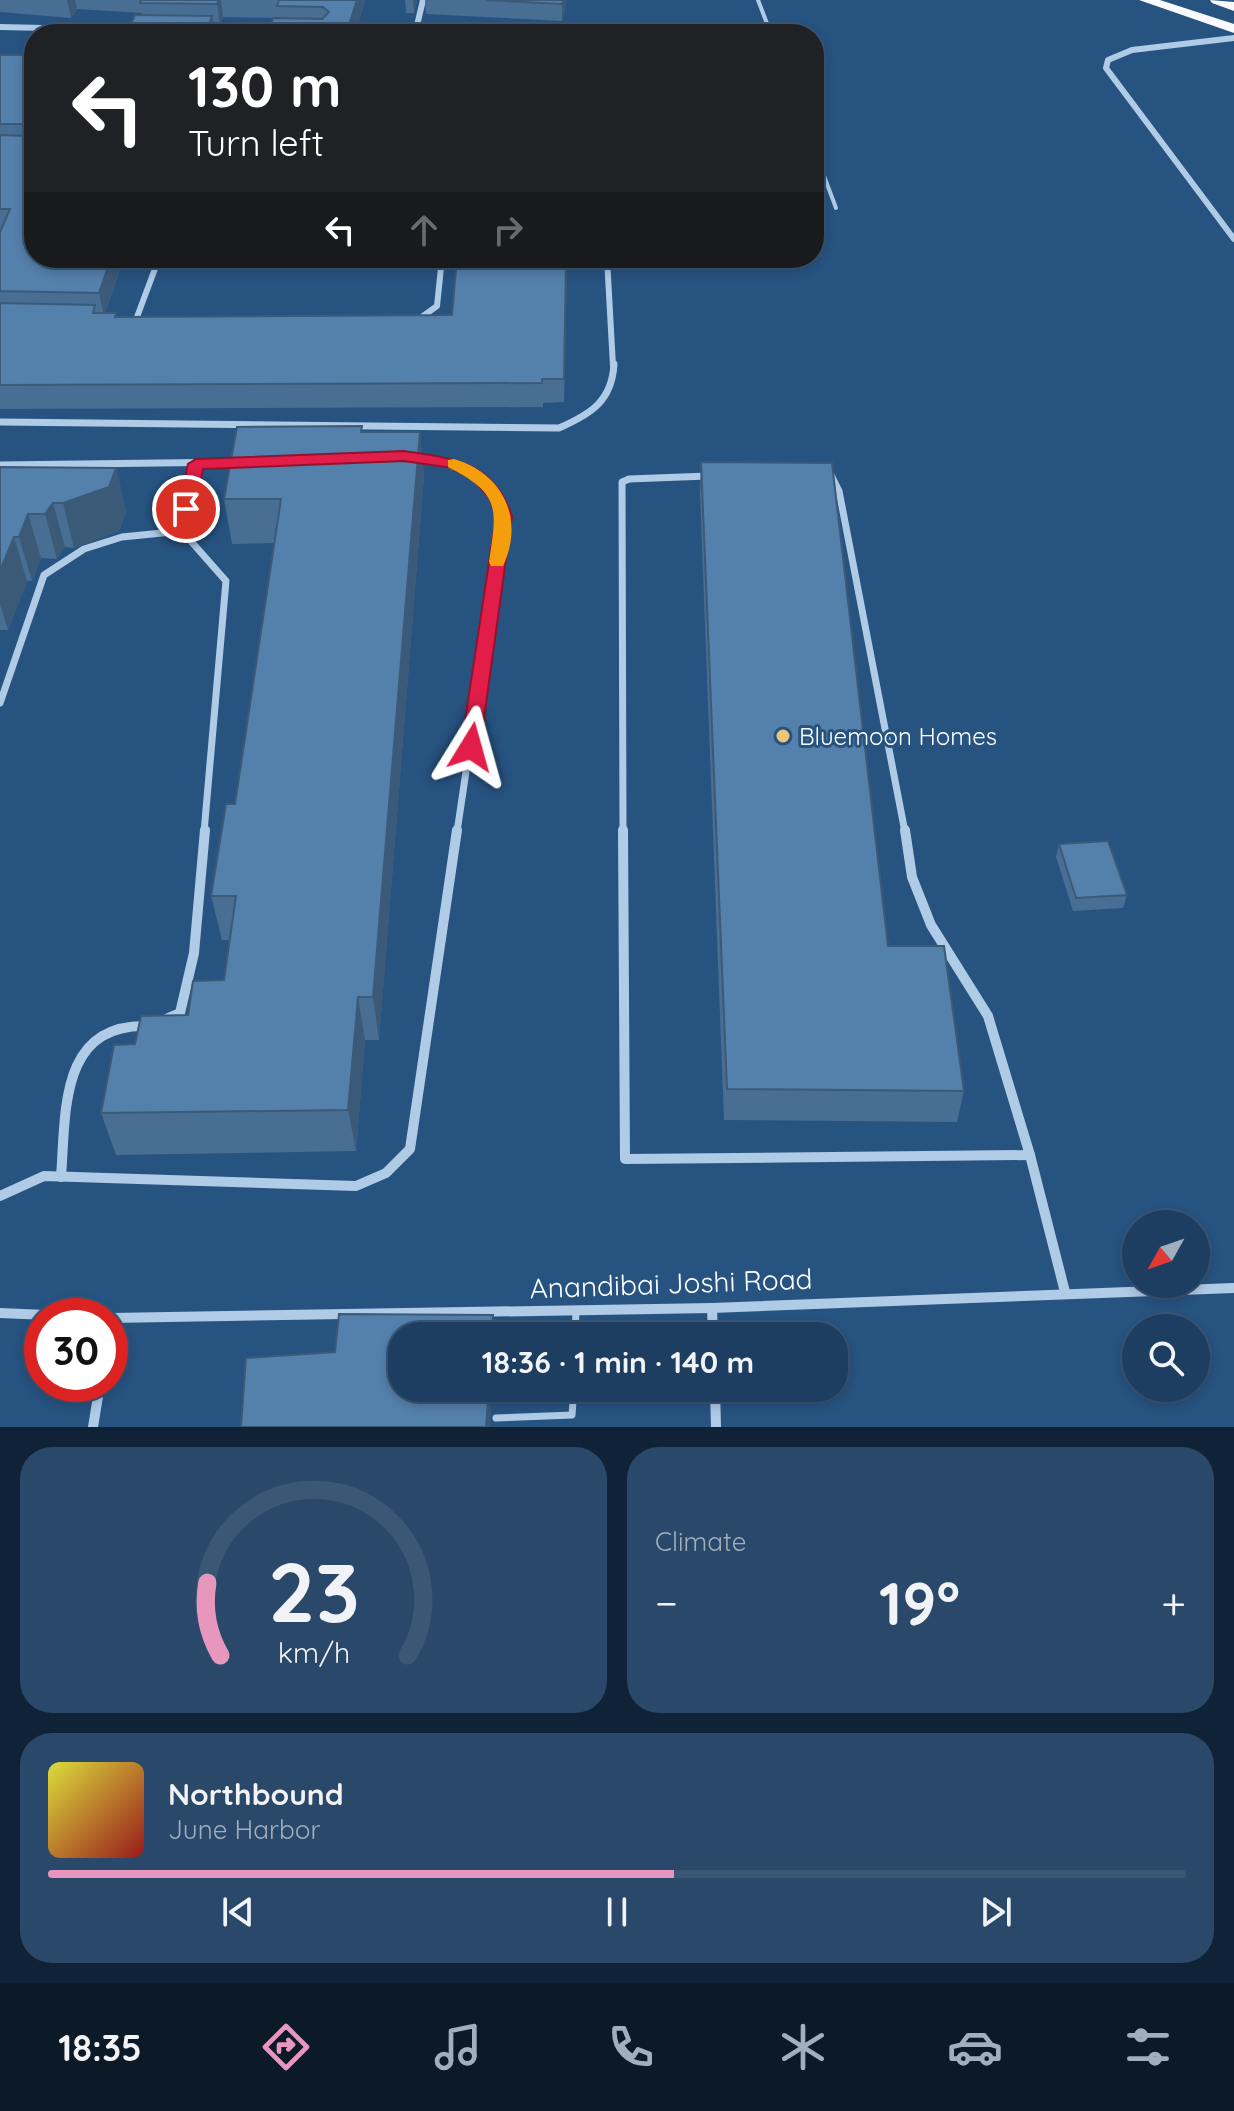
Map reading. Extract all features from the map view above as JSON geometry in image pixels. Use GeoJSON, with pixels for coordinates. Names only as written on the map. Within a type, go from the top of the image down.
{"type":"FeatureCollection","features":[{"type":"Feature","properties":{"kind":"highway"},"geometry":{"type":"LineString","coordinates":[[1146,0],[1234,29]]}},
{"type":"Feature","properties":{"kind":"highway"},"geometry":{"type":"LineString","coordinates":[[1217,0],[1234,7]]}},
{"type":"Feature","properties":{"kind":"street"},"geometry":{"type":"LineString","coordinates":[[417,24],[423,0]]}},
{"type":"Feature","properties":{"kind":"street"},"geometry":{"type":"LineString","coordinates":[[0,27],[24,28]]}},
{"type":"Feature","properties":{"kind":"street"},"geometry":{"type":"LineString","coordinates":[[1234,38],[1132,50],[1108,60],[1106,68],[1234,239]]}},
{"type":"Feature","properties":{"kind":"street"},"geometry":{"type":"LineString","coordinates":[[134,325],[155,268]]}},
{"type":"Feature","properties":{"kind":"street"},"geometry":{"type":"LineString","coordinates":[[407,325],[426,316],[437,306],[441,268]]}},
{"type":"Feature","properties":{"kind":"street"},"geometry":{"type":"LineString","coordinates":[[0,422],[559,428],[590,415],[607,396],[613,372],[608,268]]}},
{"type":"Feature","properties":{"kind":"street"},"geometry":{"type":"LineString","coordinates":[[119,324],[150,325]]}},
{"type":"Feature","properties":{"kind":"street"},"geometry":{"type":"LineString","coordinates":[[0,1194],[44,1176],[356,1186],[386,1173],[410,1149],[504,516],[498,498],[480,477],[456,464],[404,456]]}},
{"type":"Feature","properties":{"kind":"street"},"geometry":{"type":"LineString","coordinates":[[0,465],[255,462]]}},
{"type":"Feature","properties":{"kind":"street"},"geometry":{"type":"LineString","coordinates":[[182,531],[196,464]]}},
{"type":"Feature","properties":{"kind":"street"},"geometry":{"type":"LineString","coordinates":[[817,472],[830,473],[839,491],[899,788],[912,877],[931,925],[988,1016],[1030,1155],[1065,1292]]}},
{"type":"Feature","properties":{"kind":"street"},"geometry":{"type":"LineString","coordinates":[[723,476],[629,479],[622,482],[625,1159],[1030,1155]]}},
{"type":"Feature","properties":{"kind":"street"},"geometry":{"type":"LineString","coordinates":[[61,1177],[71,1075],[87,1044],[118,1026],[153,1026],[180,1013],[194,953],[226,581],[182,531]]}},
{"type":"Feature","properties":{"kind":"street"},"geometry":{"type":"LineString","coordinates":[[0,703],[44,575],[84,549],[110,541],[182,531]]}},
{"type":"Feature","properties":{"kind":"street","name":"Anandibai Joshi Road"},"geometry":{"type":"LineString","coordinates":[[128,1320],[712,1308],[1065,1292],[1234,1288]]}},
{"type":"Feature","properties":{"kind":"street"},"geometry":{"type":"LineString","coordinates":[[712,1308],[712,1322]]}},
{"type":"Feature","properties":{"kind":"street"},"geometry":{"type":"LineString","coordinates":[[0,1313],[24,1314]]}},
{"type":"Feature","properties":{"kind":"street"},"geometry":{"type":"LineString","coordinates":[[93,1427],[97,1402]]}},
{"type":"Feature","properties":{"kind":"street"},"geometry":{"type":"LineString","coordinates":[[715,1402],[716,1427]]}},
{"type":"Feature","properties":{"kind":"lane"},"geometry":{"type":"LineString","coordinates":[[758,0],[767,24]]}},
{"type":"Feature","properties":{"kind":"lane"},"geometry":{"type":"LineString","coordinates":[[824,176],[836,208]]}},
{"type":"Feature","properties":{"kind":"lane"},"geometry":{"type":"LineString","coordinates":[[576,1310],[576,1322]]}},
{"type":"Feature","properties":{"kind":"lane"},"geometry":{"type":"LineString","coordinates":[[496,1418],[572,1415],[573,1402]]}},
{"type":"Feature","properties":{"kind":"building"},"geometry":{"type":"Polygon","coordinates":[[[141,0],[219,0],[217,4],[140,3],[141,0]]]}},
{"type":"Feature","properties":{"kind":"building"},"geometry":{"type":"Polygon","coordinates":[[[279,0],[357,0],[349,24],[271,24],[273,18],[322,19],[329,12],[323,7],[277,6],[279,0]]]}},
{"type":"Feature","properties":{"kind":"building"},"geometry":{"type":"Polygon","coordinates":[[[486,0],[563,0],[562,4],[486,0]]]}},
{"type":"Feature","properties":{"kind":"building"},"geometry":{"type":"Polygon","coordinates":[[[135,15],[212,16],[209,24],[131,24],[135,15]]]}},
{"type":"Feature","properties":{"kind":"building"},"geometry":{"type":"Polygon","coordinates":[[[0,55],[24,55],[24,124],[0,124],[0,55]]]}},
{"type":"Feature","properties":{"kind":"building"},"geometry":{"type":"Polygon","coordinates":[[[0,135],[24,136],[24,268],[108,268],[99,293],[0,291],[0,232],[10,209],[0,209],[0,135]]]}},
{"type":"Feature","properties":{"kind":"building"},"geometry":{"type":"Polygon","coordinates":[[[456,268],[566,268],[564,379],[542,379],[542,383],[0,385],[0,303],[95,305],[93,313],[116,313],[115,317],[452,315],[456,268]]]}},
{"type":"Feature","properties":{"kind":"building"},"geometry":{"type":"Polygon","coordinates":[[[362,426],[361,432],[420,432],[373,997],[358,997],[348,1110],[101,1113],[114,1045],[135,1044],[141,1016],[188,1015],[193,981],[224,980],[236,896],[211,896],[226,804],[235,804],[281,499],[224,499],[237,427],[362,426]]]}},
{"type":"Feature","properties":{"kind":"building","name":"Bluemoon Homes"},"geometry":{"type":"Polygon","coordinates":[[[701,462],[832,463],[888,946],[944,946],[964,1091],[727,1089],[701,462]]]}},
{"type":"Feature","properties":{"kind":"building"},"geometry":{"type":"Polygon","coordinates":[[[0,467],[116,468],[109,487],[63,503],[53,503],[45,514],[28,514],[19,537],[14,537],[0,571],[0,467]]]}},
{"type":"Feature","properties":{"kind":"building"},"geometry":{"type":"Polygon","coordinates":[[[1108,841],[1127,895],[1076,898],[1059,844],[1108,841]]]}},
{"type":"Feature","properties":{"kind":"building"},"geometry":{"type":"Polygon","coordinates":[[[339,1314],[493,1315],[493,1322],[388,1322],[388,1402],[488,1402],[486,1427],[241,1427],[246,1358],[335,1352],[339,1314]]]}},
{"type":"Feature","properties":{"kind":"slow traffic"},"geometry":{"type":"LineString","coordinates":[[454,464],[480,477],[498,498],[504,516],[497,562]]}},
{"type":"Feature","properties":{"kind":"place","name":"Bluemoon Homes"},"geometry":{"type":"Point","coordinates":[783,736]}},
{"type":"Feature","properties":{"kind":"route"},"geometry":{"type":"LineString","coordinates":[[186,509],[196,464],[404,456],[456,464],[480,477],[498,498],[504,516],[471,747]]}}]}
